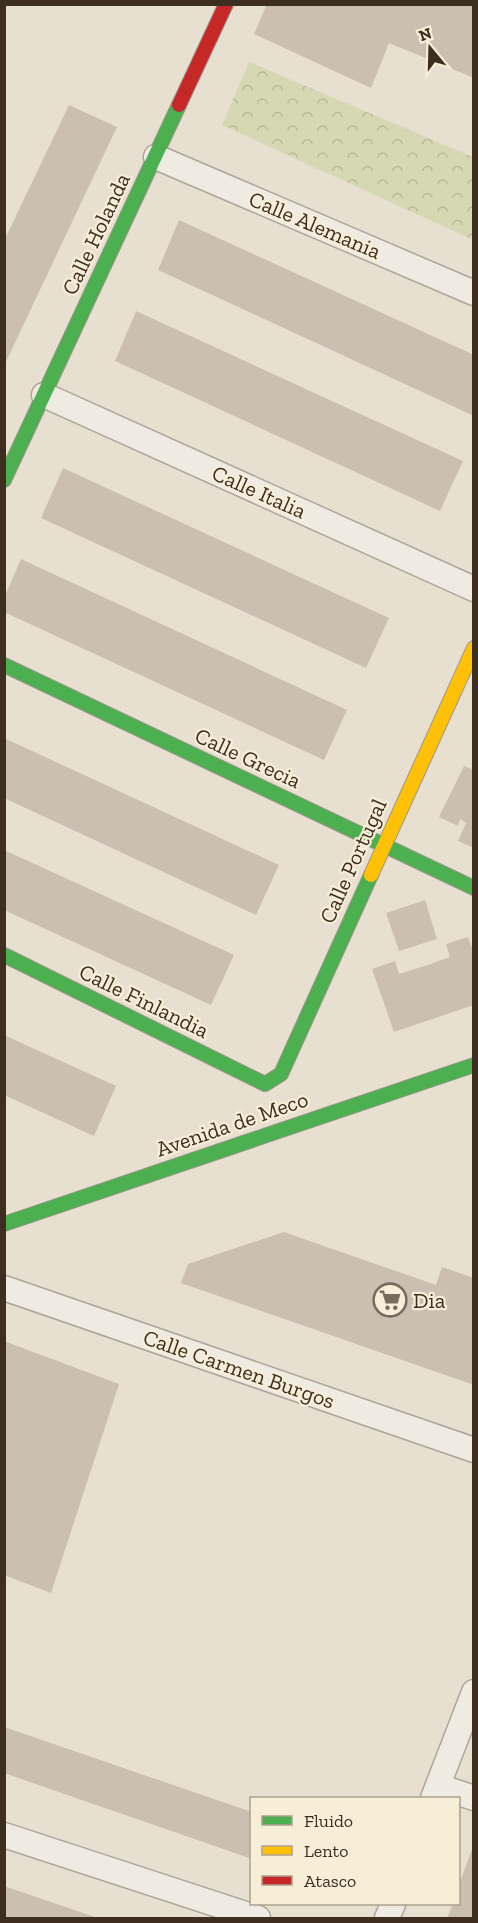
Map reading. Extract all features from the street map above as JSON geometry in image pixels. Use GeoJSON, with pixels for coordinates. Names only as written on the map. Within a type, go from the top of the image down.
{"type":"FeatureCollection","features":[{"type":"Feature","properties":{"kind":"street","name":"Calle Holanda"},"geometry":{"type":"LineString","coordinates":[[4,480],[226,4]]}},
{"type":"Feature","properties":{"kind":"street","name":"Calle Alemania"},"geometry":{"type":"LineString","coordinates":[[156,157],[474,293]]}},
{"type":"Feature","properties":{"kind":"street","name":"Calle Italia"},"geometry":{"type":"LineString","coordinates":[[44,395],[474,590]]}},
{"type":"Feature","properties":{"kind":"street","name":"Calle Portugal"},"geometry":{"type":"LineString","coordinates":[[264,1084],[281,1074],[474,648]]}},
{"type":"Feature","properties":{"kind":"street","name":"Calle Grecia"},"geometry":{"type":"LineString","coordinates":[[4,665],[474,888]]}},
{"type":"Feature","properties":{"kind":"street","name":"Calle Finlandia"},"geometry":{"type":"LineString","coordinates":[[4,956],[264,1084]]}},
{"type":"Feature","properties":{"kind":"street","name":"Avenida de Meco"},"geometry":{"type":"LineString","coordinates":[[4,1224],[474,1065]]}},
{"type":"Feature","properties":{"kind":"street","name":"Calle Carmen Burgos"},"geometry":{"type":"LineString","coordinates":[[4,1288],[474,1450]]}},
{"type":"Feature","properties":{"kind":"street"},"geometry":{"type":"LineString","coordinates":[[472,1703],[436,1792],[474,1798]]}},
{"type":"Feature","properties":{"kind":"street"},"geometry":{"type":"LineString","coordinates":[[4,1835],[258,1918]]}},
{"type":"Feature","properties":{"kind":"green space"},"geometry":{"type":"Polygon","coordinates":[[[249,62],[473,157],[473,240],[222,125],[249,62]]]}},
{"type":"Feature","properties":{"kind":"building"},"geometry":{"type":"Polygon","coordinates":[[[267,4],[474,4],[474,78],[389,43],[371,88],[254,34],[267,4]]]}},
{"type":"Feature","properties":{"kind":"building"},"geometry":{"type":"Polygon","coordinates":[[[69,105],[117,127],[4,366],[4,241],[69,105]]]}},
{"type":"Feature","properties":{"kind":"building"},"geometry":{"type":"Polygon","coordinates":[[[179,220],[474,355],[474,416],[158,270],[179,220]]]}},
{"type":"Feature","properties":{"kind":"building"},"geometry":{"type":"Polygon","coordinates":[[[136,311],[463,461],[440,511],[115,361],[136,311]]]}},
{"type":"Feature","properties":{"kind":"building"},"geometry":{"type":"Polygon","coordinates":[[[63,468],[389,618],[366,668],[41,518],[63,468]]]}},
{"type":"Feature","properties":{"kind":"building"},"geometry":{"type":"Polygon","coordinates":[[[21,559],[347,710],[324,760],[4,612],[4,598],[21,559]]]}},
{"type":"Feature","properties":{"kind":"building"},"geometry":{"type":"Polygon","coordinates":[[[4,738],[279,865],[256,915],[4,798],[4,738]]]}},
{"type":"Feature","properties":{"kind":"building"},"geometry":{"type":"Polygon","coordinates":[[[464,766],[474,770],[474,848],[458,841],[466,823],[460,819],[458,826],[439,817],[464,766]]]}},
{"type":"Feature","properties":{"kind":"building"},"geometry":{"type":"Polygon","coordinates":[[[4,850],[234,955],[211,1005],[4,910],[4,850]]]}},
{"type":"Feature","properties":{"kind":"building"},"geometry":{"type":"Polygon","coordinates":[[[425,900],[437,939],[399,951],[386,913],[425,900]]]}},
{"type":"Feature","properties":{"kind":"building"},"geometry":{"type":"Polygon","coordinates":[[[468,937],[474,953],[474,1005],[394,1032],[372,969],[395,961],[399,974],[425,966],[450,957],[446,944],[468,937]]]}},
{"type":"Feature","properties":{"kind":"building"},"geometry":{"type":"Polygon","coordinates":[[[4,1035],[116,1086],[94,1136],[4,1095],[4,1035]]]}},
{"type":"Feature","properties":{"kind":"building"},"geometry":{"type":"Polygon","coordinates":[[[284,1232],[436,1285],[442,1267],[474,1278],[474,1385],[181,1283],[188,1264],[284,1232]]]}},
{"type":"Feature","properties":{"kind":"building"},"geometry":{"type":"Polygon","coordinates":[[[4,1341],[119,1384],[51,1593],[4,1575],[4,1341]]]}},
{"type":"Feature","properties":{"kind":"building"},"geometry":{"type":"Polygon","coordinates":[[[4,1727],[250,1811],[250,1858],[4,1773],[4,1727]]]}},
{"type":"Feature","properties":{"kind":"building"},"geometry":{"type":"Polygon","coordinates":[[[474,1844],[474,1918],[447,1918],[453,1905],[460,1905],[460,1882],[474,1844]]]}},
{"type":"Feature","properties":{"kind":"building"},"geometry":{"type":"Polygon","coordinates":[[[4,1886],[98,1918],[4,1918],[4,1886]]]}},
{"type":"Feature","properties":{"kind":"traffic: fast"},"geometry":{"type":"LineString","coordinates":[[4,480],[179,105]]}},
{"type":"Feature","properties":{"kind":"traffic: fast"},"geometry":{"type":"LineString","coordinates":[[4,665],[474,888]]}},
{"type":"Feature","properties":{"kind":"traffic: fast"},"geometry":{"type":"LineString","coordinates":[[4,955],[265,1084],[281,1074],[371,875]]}},
{"type":"Feature","properties":{"kind":"traffic: fast"},"geometry":{"type":"LineString","coordinates":[[4,1224],[474,1065]]}},
{"type":"Feature","properties":{"kind":"traffic: slow"},"geometry":{"type":"LineString","coordinates":[[371,875],[474,648]]}},
{"type":"Feature","properties":{"kind":"traffic: jam"},"geometry":{"type":"LineString","coordinates":[[179,105],[226,4]]}},
{"type":"Feature","properties":{"kind":"place","name":"Dia"},"geometry":{"type":"Point","coordinates":[390,1300]}}]}
